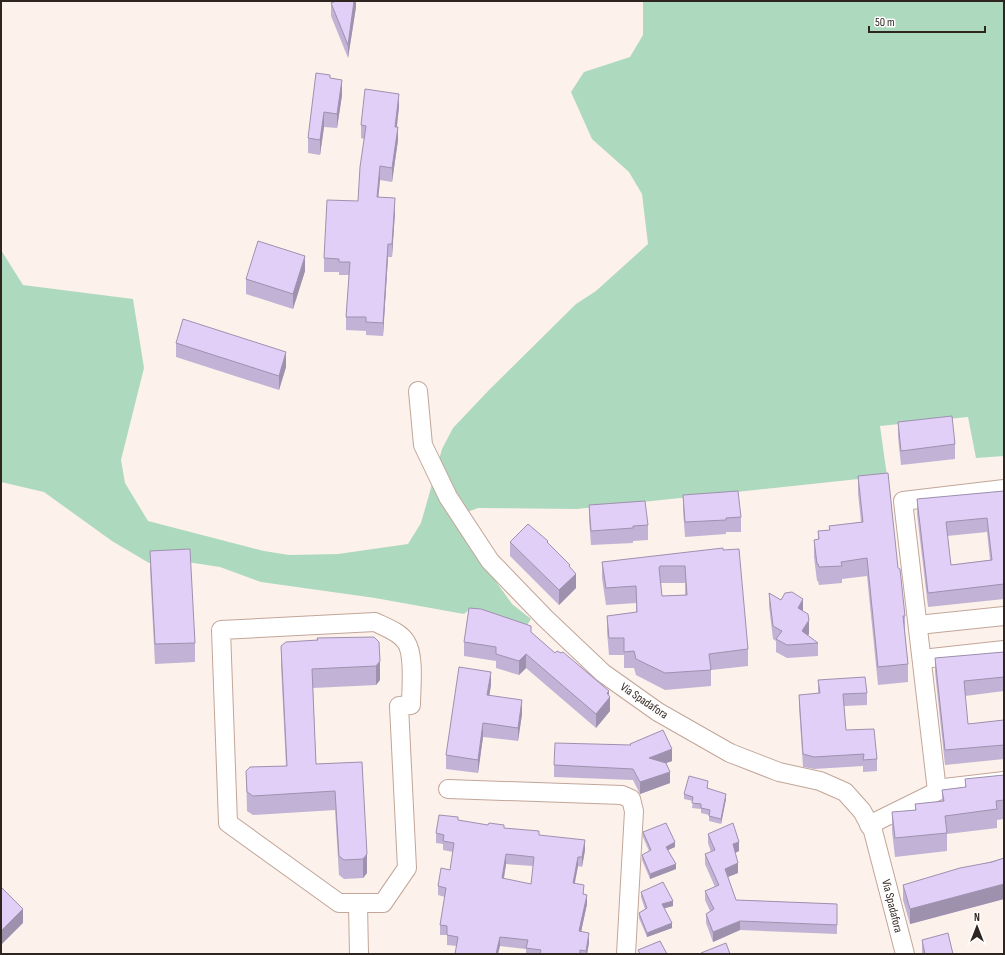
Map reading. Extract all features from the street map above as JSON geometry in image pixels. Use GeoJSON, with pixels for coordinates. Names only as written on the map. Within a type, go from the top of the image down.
{"type":"FeatureCollection","features":[{"type":"Feature","properties":{"kind":"street","name":"Via Spadafora"},"geometry":{"type":"LineString","coordinates":[[418,391],[423,445],[448,497],[490,561],[551,624],[603,673],[658,712],[730,753],[779,772],[820,781],[845,792],[862,811],[873,831],[905,954]]}},
{"type":"Feature","properties":{"kind":"street"},"geometry":{"type":"LineString","coordinates":[[937,791],[903,501],[1004,489]]}},
{"type":"Feature","properties":{"kind":"street"},"geometry":{"type":"LineString","coordinates":[[918,625],[1004,616]]}},
{"type":"Feature","properties":{"kind":"street"},"geometry":{"type":"LineString","coordinates":[[375,622],[391,629],[406,642],[410,653],[412,705],[399,706],[407,868],[383,903],[358,904],[339,903],[228,823],[221,630],[375,622]]}},
{"type":"Feature","properties":{"kind":"street"},"geometry":{"type":"LineString","coordinates":[[922,659],[1004,650]]}},
{"type":"Feature","properties":{"kind":"street"},"geometry":{"type":"LineString","coordinates":[[870,825],[944,788],[1004,781]]}},
{"type":"Feature","properties":{"kind":"street"},"geometry":{"type":"LineString","coordinates":[[448,789],[622,795],[631,799],[634,811],[626,954]]}},
{"type":"Feature","properties":{"kind":"street"},"geometry":{"type":"LineString","coordinates":[[358,904],[359,954]]}},
{"type":"Feature","properties":{"kind":"green space"},"geometry":{"type":"Polygon","coordinates":[[[643,1],[1004,1],[1004,456],[976,458],[968,417],[880,426],[887,476],[577,509],[478,508],[451,518],[512,604],[531,619],[524,630],[471,608],[464,614],[375,598],[261,582],[220,567],[187,562],[149,563],[112,541],[44,492],[1,482],[1,250],[23,285],[133,299],[144,368],[121,460],[125,483],[148,521],[264,551],[289,555],[338,554],[408,544],[421,523],[442,449],[453,428],[489,390],[576,304],[596,291],[648,244],[642,194],[629,172],[592,139],[571,92],[584,72],[630,57],[643,35],[643,1]]]}},
{"type":"Feature","properties":{"kind":"building"},"geometry":{"type":"Polygon","coordinates":[[[336,1],[354,1],[348,45],[331,3],[336,1]]]}},
{"type":"Feature","properties":{"kind":"building"},"geometry":{"type":"Polygon","coordinates":[[[316,73],[330,75],[330,78],[342,80],[337,114],[324,112],[320,140],[308,138],[316,73]]]}},
{"type":"Feature","properties":{"kind":"building"},"geometry":{"type":"Polygon","coordinates":[[[365,89],[399,94],[395,127],[398,127],[392,168],[380,166],[377,197],[395,198],[392,244],[388,244],[383,323],[366,322],[366,317],[346,317],[350,262],[339,262],[339,259],[324,258],[327,200],[358,201],[360,167],[366,126],[361,125],[365,89]]]}},
{"type":"Feature","properties":{"kind":"building"},"geometry":{"type":"Polygon","coordinates":[[[258,241],[305,256],[293,294],[246,279],[258,241]]]}},
{"type":"Feature","properties":{"kind":"building"},"geometry":{"type":"Polygon","coordinates":[[[183,319],[286,352],[279,376],[176,343],[183,319]]]}},
{"type":"Feature","properties":{"kind":"building"},"geometry":{"type":"Polygon","coordinates":[[[952,416],[955,444],[901,451],[898,422],[952,416]]]}},
{"type":"Feature","properties":{"kind":"building"},"geometry":{"type":"Polygon","coordinates":[[[888,473],[898,568],[900,569],[905,616],[903,616],[908,664],[878,667],[867,558],[841,562],[842,566],[819,567],[817,564],[814,540],[819,539],[818,531],[830,530],[829,526],[863,522],[858,476],[888,473]]]}},
{"type":"Feature","properties":{"kind":"building"},"geometry":{"type":"Polygon","coordinates":[[[738,491],[741,517],[726,518],[726,520],[685,522],[683,495],[738,491]]]}},
{"type":"Feature","properties":{"kind":"building"},"geometry":{"type":"Polygon","coordinates":[[[1004,491],[1004,584],[928,593],[917,499],[1004,491]],[[987,518],[946,522],[951,565],[992,560],[987,518]]]}},
{"type":"Feature","properties":{"kind":"building"},"geometry":{"type":"Polygon","coordinates":[[[645,501],[648,525],[633,526],[633,528],[591,531],[589,505],[645,501]]]}},
{"type":"Feature","properties":{"kind":"building"},"geometry":{"type":"Polygon","coordinates":[[[528,524],[548,541],[547,542],[570,565],[569,566],[576,574],[559,590],[510,542],[528,524]]]}},
{"type":"Feature","properties":{"kind":"building"},"geometry":{"type":"Polygon","coordinates":[[[723,548],[723,550],[739,549],[748,649],[709,654],[711,670],[665,673],[636,659],[634,651],[624,652],[624,638],[609,638],[607,616],[637,612],[636,586],[606,588],[602,562],[723,548]],[[660,566],[662,596],[687,595],[685,566],[660,566]]]}},
{"type":"Feature","properties":{"kind":"building"},"geometry":{"type":"Polygon","coordinates":[[[190,549],[195,643],[155,644],[150,551],[190,549]]]}},
{"type":"Feature","properties":{"kind":"building"},"geometry":{"type":"Polygon","coordinates":[[[792,592],[803,599],[798,608],[808,614],[809,620],[802,631],[818,643],[787,645],[776,639],[782,631],[773,626],[769,593],[781,600],[785,593],[792,592]]]}},
{"type":"Feature","properties":{"kind":"building"},"geometry":{"type":"Polygon","coordinates":[[[469,608],[481,609],[531,626],[531,632],[555,653],[557,651],[561,653],[563,652],[609,691],[607,693],[610,697],[596,714],[526,654],[519,661],[496,654],[496,647],[464,642],[469,608]]]}},
{"type":"Feature","properties":{"kind":"building"},"geometry":{"type":"Polygon","coordinates":[[[374,637],[379,642],[380,661],[376,666],[312,669],[316,764],[362,762],[367,854],[363,859],[344,860],[339,856],[335,791],[253,796],[247,792],[246,771],[250,767],[287,766],[281,646],[286,642],[318,640],[317,638],[374,637]]]}},
{"type":"Feature","properties":{"kind":"building"},"geometry":{"type":"Polygon","coordinates":[[[1004,652],[1004,677],[964,681],[968,724],[1004,720],[1004,745],[945,750],[935,658],[1004,652]]]}},
{"type":"Feature","properties":{"kind":"building"},"geometry":{"type":"Polygon","coordinates":[[[459,667],[491,672],[487,695],[522,700],[518,728],[483,723],[478,760],[446,755],[459,667]]]}},
{"type":"Feature","properties":{"kind":"building"},"geometry":{"type":"Polygon","coordinates":[[[865,677],[867,693],[843,694],[846,730],[874,729],[877,759],[863,760],[864,754],[814,757],[803,754],[799,695],[820,693],[818,680],[865,677]]]}},
{"type":"Feature","properties":{"kind":"building"},"geometry":{"type":"Polygon","coordinates":[[[663,730],[672,749],[649,758],[666,763],[670,772],[640,782],[633,769],[554,765],[555,743],[631,745],[630,744],[663,730]]]}},
{"type":"Feature","properties":{"kind":"building"},"geometry":{"type":"Polygon","coordinates":[[[1004,775],[1004,800],[996,801],[997,809],[945,816],[947,833],[895,838],[892,812],[916,810],[915,804],[944,801],[942,790],[966,787],[965,779],[1004,775]]]}},
{"type":"Feature","properties":{"kind":"building"},"geometry":{"type":"Polygon","coordinates":[[[689,776],[708,781],[707,788],[726,794],[721,819],[709,816],[710,810],[701,808],[701,804],[692,803],[693,797],[684,794],[689,776]]]}},
{"type":"Feature","properties":{"kind":"building"},"geometry":{"type":"Polygon","coordinates":[[[439,815],[458,817],[458,820],[488,825],[489,823],[504,825],[504,828],[539,831],[539,835],[585,840],[582,857],[578,857],[573,883],[584,885],[583,894],[587,895],[579,931],[589,933],[586,951],[580,950],[580,954],[540,954],[541,950],[526,948],[528,940],[500,937],[496,954],[455,954],[458,937],[447,935],[447,926],[440,925],[446,888],[438,886],[441,868],[450,870],[454,843],[443,841],[444,835],[436,833],[439,815]],[[506,854],[502,878],[531,884],[534,857],[506,854]]]}},
{"type":"Feature","properties":{"kind":"building"},"geometry":{"type":"Polygon","coordinates":[[[666,823],[675,842],[666,847],[676,864],[650,874],[642,855],[651,850],[643,832],[666,823]]]}},
{"type":"Feature","properties":{"kind":"building"},"geometry":{"type":"Polygon","coordinates":[[[733,823],[739,842],[733,844],[738,863],[725,869],[736,900],[837,904],[837,925],[740,921],[713,932],[706,914],[714,909],[705,891],[719,885],[705,854],[715,850],[708,834],[733,823]]]}},
{"type":"Feature","properties":{"kind":"building"},"geometry":{"type":"Polygon","coordinates":[[[1004,858],[1004,884],[910,909],[903,885],[960,868],[992,862],[1004,858]]]}},
{"type":"Feature","properties":{"kind":"building"},"geometry":{"type":"Polygon","coordinates":[[[663,882],[673,901],[662,904],[672,923],[647,933],[639,913],[647,908],[641,892],[663,882]]]}},
{"type":"Feature","properties":{"kind":"building"},"geometry":{"type":"Polygon","coordinates":[[[1,887],[23,909],[1,931],[1,887]]]}},
{"type":"Feature","properties":{"kind":"building"},"geometry":{"type":"Polygon","coordinates":[[[948,933],[953,954],[925,954],[922,940],[948,933]]]}},
{"type":"Feature","properties":{"kind":"building"},"geometry":{"type":"Polygon","coordinates":[[[660,941],[667,954],[640,954],[638,950],[660,941]]]}},
{"type":"Feature","properties":{"kind":"building"},"geometry":{"type":"Polygon","coordinates":[[[726,943],[730,954],[701,953],[726,943]]]}}]}
